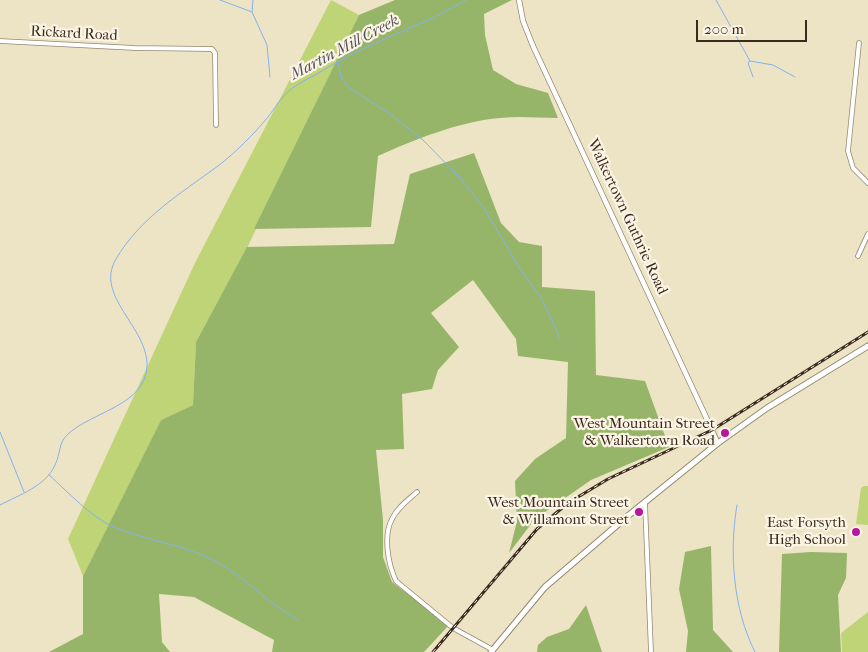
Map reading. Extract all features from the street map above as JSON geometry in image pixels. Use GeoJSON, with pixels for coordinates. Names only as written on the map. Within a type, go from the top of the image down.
{"type":"FeatureCollection","features":[{"type":"Feature","properties":{"kind":"main road"},"geometry":{"type":"LineString","coordinates":[[492,651],[545,587],[644,503],[718,443],[767,408],[868,346]]}},
{"type":"Feature","properties":{"kind":"street","name":"Walkertown Guthrie Road"},"geometry":{"type":"LineString","coordinates":[[519,0],[523,21],[533,46],[718,443]]}},
{"type":"Feature","properties":{"kind":"street","name":"Rickard Road"},"geometry":{"type":"LineString","coordinates":[[0,41],[212,49],[215,53],[216,124]]}},
{"type":"Feature","properties":{"kind":"street"},"geometry":{"type":"LineString","coordinates":[[859,43],[848,151],[855,172],[868,183]]}},
{"type":"Feature","properties":{"kind":"street"},"geometry":{"type":"LineString","coordinates":[[858,256],[868,234]]}},
{"type":"Feature","properties":{"kind":"street"},"geometry":{"type":"LineString","coordinates":[[417,492],[395,514],[389,527],[388,553],[391,572],[396,581],[453,628],[492,651]]}},
{"type":"Feature","properties":{"kind":"street"},"geometry":{"type":"LineString","coordinates":[[644,503],[651,652]]}},
{"type":"Feature","properties":{"kind":"green space"},"geometry":{"type":"Polygon","coordinates":[[[331,0],[359,15],[247,248],[196,342],[193,405],[161,420],[83,576],[68,539],[195,263],[331,0]]]}},
{"type":"Feature","properties":{"kind":"green space"},"geometry":{"type":"Polygon","coordinates":[[[395,0],[512,0],[484,14],[485,35],[493,70],[516,84],[548,93],[558,118],[507,117],[469,123],[422,138],[378,156],[371,227],[254,229],[359,15],[395,0]]]}},
{"type":"Feature","properties":{"kind":"green space"},"geometry":{"type":"Polygon","coordinates":[[[474,153],[501,223],[519,242],[542,246],[542,287],[595,291],[596,375],[645,381],[669,447],[591,480],[535,519],[509,553],[517,521],[515,481],[535,459],[566,438],[568,362],[518,356],[516,339],[473,280],[431,313],[459,347],[438,370],[432,389],[402,394],[404,449],[376,450],[383,520],[383,557],[392,582],[449,625],[424,652],[272,652],[274,640],[194,597],[159,594],[162,642],[170,652],[49,652],[83,634],[83,576],[161,420],[193,405],[196,342],[247,247],[394,244],[410,174],[474,153]]]}},
{"type":"Feature","properties":{"kind":"green space"},"geometry":{"type":"Polygon","coordinates":[[[868,486],[868,525],[856,524],[861,488],[868,486]]]}},
{"type":"Feature","properties":{"kind":"green space"},"geometry":{"type":"Polygon","coordinates":[[[711,546],[713,630],[733,652],[686,652],[688,631],[679,589],[685,552],[711,546]]]}},
{"type":"Feature","properties":{"kind":"green space"},"geometry":{"type":"Polygon","coordinates":[[[811,552],[847,553],[846,578],[838,595],[841,652],[779,652],[782,554],[811,552]]]}},
{"type":"Feature","properties":{"kind":"green space"},"geometry":{"type":"Polygon","coordinates":[[[586,605],[602,652],[537,652],[538,645],[547,637],[569,629],[586,605]]]}},
{"type":"Feature","properties":{"kind":"green space"},"geometry":{"type":"Polygon","coordinates":[[[868,612],[868,652],[842,652],[841,633],[868,612]]]}},
{"type":"Feature","properties":{"kind":"waterway"},"geometry":{"type":"LineString","coordinates":[[220,0],[252,12]]}},
{"type":"Feature","properties":{"kind":"waterway"},"geometry":{"type":"LineString","coordinates":[[253,0],[252,12],[267,45],[270,77]]}},
{"type":"Feature","properties":{"kind":"waterway","name":"Martin Mill Creek"},"geometry":{"type":"LineString","coordinates":[[0,505],[31,489],[45,479],[57,461],[65,437],[78,426],[128,399],[138,390],[144,379],[147,366],[145,352],[116,299],[111,273],[116,259],[137,231],[162,207],[238,149],[263,123],[284,96],[300,83],[329,66],[433,18],[466,0]]}},
{"type":"Feature","properties":{"kind":"waterway"},"geometry":{"type":"LineString","coordinates":[[716,0],[750,61],[748,63],[753,77]]}},
{"type":"Feature","properties":{"kind":"waterway"},"geometry":{"type":"LineString","coordinates":[[750,61],[773,65],[795,77]]}},
{"type":"Feature","properties":{"kind":"waterway","name":"Martin Mill Creek"},"geometry":{"type":"LineString","coordinates":[[338,62],[341,77],[348,87],[390,114],[423,140],[461,179],[484,208],[520,269],[542,299],[560,339]]}},
{"type":"Feature","properties":{"kind":"waterway"},"geometry":{"type":"LineString","coordinates":[[0,432],[24,492]]}},
{"type":"Feature","properties":{"kind":"waterway"},"geometry":{"type":"LineString","coordinates":[[49,475],[80,504],[106,523],[127,532],[190,550],[215,561],[237,575],[277,607],[299,620]]}},
{"type":"Feature","properties":{"kind":"waterway"},"geometry":{"type":"LineString","coordinates":[[737,505],[733,542],[735,580],[742,618],[755,652]]}},
{"type":"Feature","properties":{"kind":"railway"},"geometry":{"type":"LineString","coordinates":[[433,652],[537,529],[568,503],[608,479],[712,430],[868,332]]}},
{"type":"Feature","properties":{"kind":"place","name":"West Mountain Street & Walkertown Road"},"geometry":{"type":"Point","coordinates":[725,433]}},
{"type":"Feature","properties":{"kind":"place","name":"West Mountain Street & Willamont Street"},"geometry":{"type":"Point","coordinates":[639,512]}},
{"type":"Feature","properties":{"kind":"place","name":"East Forsyth High School"},"geometry":{"type":"Point","coordinates":[856,532]}}]}
